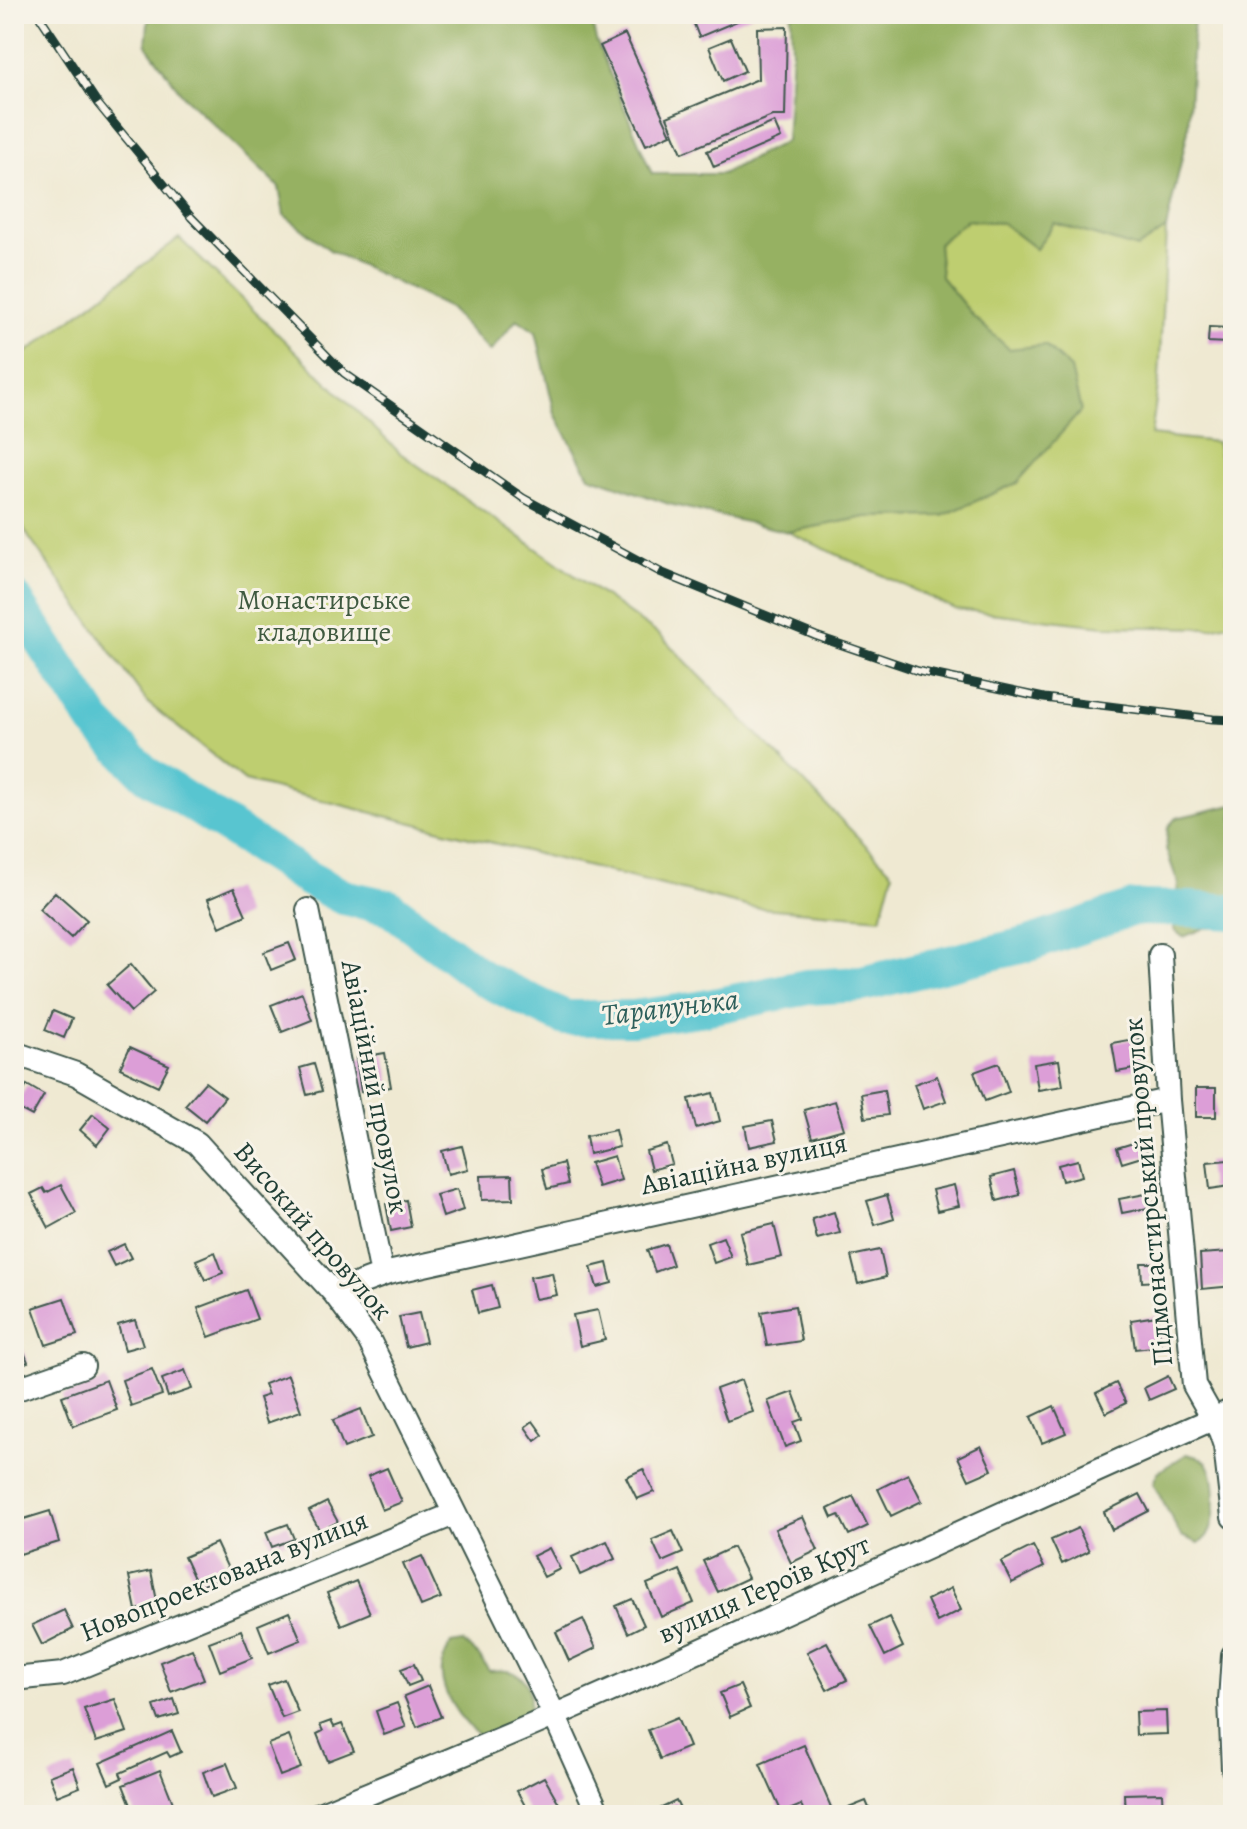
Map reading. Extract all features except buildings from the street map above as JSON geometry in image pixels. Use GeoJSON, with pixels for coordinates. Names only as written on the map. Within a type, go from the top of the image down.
{"type":"FeatureCollection","features":[{"type":"Feature","properties":{"kind":"street","name":"Авіаційний провулок"},"geometry":{"type":"LineString","coordinates":[[308,910],[382,1275]]}},
{"type":"Feature","properties":{"kind":"street","name":"Підмонастирський провулок"},"geometry":{"type":"LineString","coordinates":[[1160,955],[1168,1100],[1194,1385],[1223,1414],[1220,1431],[1225,1446],[1233,1517]]}},
{"type":"Feature","properties":{"kind":"street","name":"Високий провулок"},"geometry":{"type":"LineString","coordinates":[[14,1053],[76,1074],[197,1143],[334,1293],[369,1340],[554,1716],[599,1815]]}},
{"type":"Feature","properties":{"kind":"street","name":"Авіаційна вулиця"},"geometry":{"type":"LineString","coordinates":[[334,1293],[382,1275],[1168,1100]]}},
{"type":"Feature","properties":{"kind":"street"},"geometry":{"type":"LineString","coordinates":[[14,1390],[83,1366]]}},
{"type":"Feature","properties":{"kind":"street","name":"вулиця Героїв Крут"},"geometry":{"type":"LineString","coordinates":[[317,1815],[554,1716],[1223,1414]]}},
{"type":"Feature","properties":{"kind":"street","name":"Новопроектована вулиця"},"geometry":{"type":"LineString","coordinates":[[14,1679],[63,1674],[454,1514]]}},
{"type":"Feature","properties":{"kind":"street"},"geometry":{"type":"LineString","coordinates":[[1233,1655],[1230,1701],[1233,1769]]}},
{"type":"Feature","properties":{"kind":"green space"},"geometry":{"type":"Polygon","coordinates":[[[149,14],[590,14],[596,40],[652,174],[722,174],[786,141],[792,52],[791,14],[1194,14],[1188,130],[1166,229],[1137,248],[1054,223],[1036,249],[1002,223],[967,220],[938,244],[941,277],[973,316],[1009,349],[1045,345],[1071,369],[1081,411],[1017,483],[942,516],[866,517],[788,532],[669,504],[589,476],[555,414],[536,332],[517,319],[490,352],[449,308],[331,251],[284,215],[279,187],[183,95],[146,45],[149,14]]]}},
{"type":"Feature","properties":{"kind":"green space"},"geometry":{"type":"Polygon","coordinates":[[[967,220],[1002,223],[1036,249],[1054,223],[1137,248],[1166,229],[1159,379],[1151,435],[1216,442],[1231,503],[1227,560],[1233,565],[1233,623],[1210,628],[1104,626],[955,609],[788,532],[866,517],[942,516],[1017,483],[1045,345],[1009,350],[973,316],[941,277],[938,244],[967,220]]]}},
{"type":"Feature","properties":{"kind":"green space","name":"Монастирське кладовище"},"geometry":{"type":"Polygon","coordinates":[[[179,238],[400,453],[661,636],[893,873],[881,918],[750,907],[245,781],[148,703],[30,539],[14,512],[14,362],[179,238]]]}},
{"type":"Feature","properties":{"kind":"green space"},"geometry":{"type":"Polygon","coordinates":[[[1233,805],[1233,927],[1205,928],[1183,937],[1174,930],[1178,883],[1166,849],[1168,827],[1176,818],[1233,805]]]}},
{"type":"Feature","properties":{"kind":"green space"},"geometry":{"type":"Polygon","coordinates":[[[1187,1454],[1205,1461],[1214,1484],[1211,1529],[1199,1543],[1181,1536],[1153,1483],[1158,1472],[1187,1454]]]}},
{"type":"Feature","properties":{"kind":"green space"},"geometry":{"type":"Polygon","coordinates":[[[463,1642],[479,1656],[489,1671],[510,1672],[524,1680],[530,1694],[528,1715],[503,1730],[478,1735],[460,1716],[446,1693],[442,1668],[452,1644],[463,1642]]]}},
{"type":"Feature","properties":{"kind":"waterway","name":"Тарапунька"},"geometry":{"type":"LineString","coordinates":[[14,598],[95,722],[146,774],[309,879],[343,897],[389,907],[484,979],[565,1018],[633,1018],[699,1009],[807,987],[862,984],[1029,944],[1133,908],[1233,912]]}},
{"type":"Feature","properties":{"kind":"railway"},"geometry":{"type":"LineString","coordinates":[[38,14],[98,104],[191,217],[344,373],[523,498],[660,572],[816,636],[918,671],[1044,698],[1233,720]]}}]}
